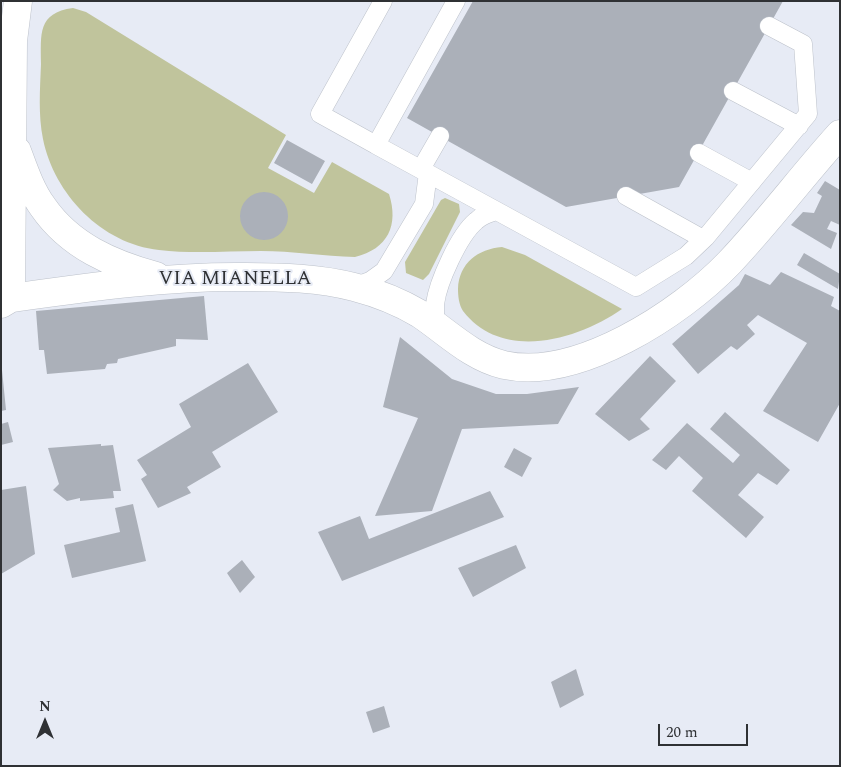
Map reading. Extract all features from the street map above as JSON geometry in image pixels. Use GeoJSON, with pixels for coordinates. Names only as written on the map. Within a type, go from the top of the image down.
{"type":"FeatureCollection","features":[{"type":"Feature","properties":{"kind":"street"},"geometry":{"type":"LineString","coordinates":[[6,301],[13,41],[18,1]]}},
{"type":"Feature","properties":{"kind":"street","name":"VIA MIANELLA"},"geometry":{"type":"LineString","coordinates":[[6,301],[164,278],[271,277],[322,281],[354,287],[399,303],[421,315],[435,327],[481,357],[503,365],[545,367],[569,363],[598,353],[635,334],[661,317],[727,265],[770,218],[840,134]]}},
{"type":"Feature","properties":{"kind":"street"},"geometry":{"type":"LineString","coordinates":[[11,136],[30,185],[43,207],[61,228],[84,247],[108,260],[164,278]]}},
{"type":"Feature","properties":{"kind":"lane"},"geometry":{"type":"LineString","coordinates":[[383,1],[320,114],[636,287],[686,256],[704,238],[808,114],[803,44],[769,26]]}},
{"type":"Feature","properties":{"kind":"lane"},"geometry":{"type":"LineString","coordinates":[[376,145],[456,1]]}},
{"type":"Feature","properties":{"kind":"lane"},"geometry":{"type":"LineString","coordinates":[[733,91],[798,126]]}},
{"type":"Feature","properties":{"kind":"lane"},"geometry":{"type":"LineString","coordinates":[[354,287],[370,282],[384,272],[424,204],[424,171],[440,136]]}},
{"type":"Feature","properties":{"kind":"lane"},"geometry":{"type":"LineString","coordinates":[[698,153],[752,182]]}},
{"type":"Feature","properties":{"kind":"lane"},"geometry":{"type":"LineString","coordinates":[[626,196],[704,238]]}},
{"type":"Feature","properties":{"kind":"lane"},"geometry":{"type":"LineString","coordinates":[[435,327],[435,303],[440,284],[450,262],[467,230],[474,222],[484,215],[496,211]]}},
{"type":"Feature","properties":{"kind":"green space"},"geometry":{"type":"Polygon","coordinates":[[[73,8],[86,12],[286,135],[268,168],[314,193],[332,162],[389,194],[393,216],[388,234],[383,242],[376,248],[355,257],[273,251],[171,251],[138,246],[118,238],[100,227],[70,197],[58,179],[49,159],[41,130],[42,34],[47,20],[61,11],[73,8]]]}},
{"type":"Feature","properties":{"kind":"green space"},"geometry":{"type":"Polygon","coordinates":[[[445,198],[459,204],[460,212],[429,274],[423,280],[406,273],[405,262],[441,200],[445,198]]]}},
{"type":"Feature","properties":{"kind":"green space"},"geometry":{"type":"Polygon","coordinates":[[[502,247],[525,255],[622,309],[584,330],[563,337],[541,341],[519,341],[498,337],[479,327],[463,311],[458,289],[462,272],[471,259],[485,251],[502,247]]]}},
{"type":"Feature","properties":{"kind":"building"},"geometry":{"type":"Polygon","coordinates":[[[473,1],[783,1],[679,187],[566,207],[407,118],[473,1]]]}},
{"type":"Feature","properties":{"kind":"building"},"geometry":{"type":"Polygon","coordinates":[[[287,140],[325,161],[312,184],[274,163],[287,140]]]}},
{"type":"Feature","properties":{"kind":"building"},"geometry":{"type":"Polygon","coordinates":[[[825,181],[840,190],[840,225],[831,221],[827,229],[837,233],[831,249],[791,225],[803,212],[814,213],[822,196],[817,193],[825,181]]]}},
{"type":"Feature","properties":{"kind":"building"},"geometry":{"type":"Polygon","coordinates":[[[264,192],[273,194],[281,199],[286,207],[288,216],[286,225],[281,233],[273,238],[264,240],[255,238],[247,233],[242,225],[240,216],[242,207],[247,199],[255,194],[264,192]]]}},
{"type":"Feature","properties":{"kind":"building"},"geometry":{"type":"Polygon","coordinates":[[[804,253],[840,274],[838,289],[797,265],[804,253]]]}},
{"type":"Feature","properties":{"kind":"building"},"geometry":{"type":"Polygon","coordinates":[[[781,272],[834,297],[831,306],[840,311],[840,403],[818,442],[763,411],[807,343],[758,315],[747,325],[755,334],[737,350],[731,346],[698,374],[672,344],[739,285],[745,274],[770,285],[781,272]]]}},
{"type":"Feature","properties":{"kind":"building"},"geometry":{"type":"Polygon","coordinates":[[[204,296],[208,340],[176,339],[176,346],[118,359],[117,363],[107,364],[105,369],[47,374],[44,350],[39,350],[36,311],[204,296]]]}},
{"type":"Feature","properties":{"kind":"building"},"geometry":{"type":"Polygon","coordinates":[[[400,337],[452,379],[496,394],[527,394],[579,387],[558,424],[462,429],[432,511],[375,516],[418,418],[383,407],[400,337]]]}},
{"type":"Feature","properties":{"kind":"building"},"geometry":{"type":"Polygon","coordinates":[[[650,356],[676,381],[640,419],[650,429],[629,441],[595,414],[650,356]]]}},
{"type":"Feature","properties":{"kind":"building"},"geometry":{"type":"Polygon","coordinates":[[[1,360],[6,410],[1,411],[1,360]]]}},
{"type":"Feature","properties":{"kind":"building"},"geometry":{"type":"Polygon","coordinates":[[[248,363],[278,412],[212,452],[221,467],[187,487],[191,493],[158,508],[141,479],[147,475],[137,460],[191,427],[179,404],[248,363]]]}},
{"type":"Feature","properties":{"kind":"building"},"geometry":{"type":"Polygon","coordinates":[[[725,412],[790,470],[777,485],[758,473],[738,495],[764,517],[746,538],[692,491],[703,478],[679,456],[666,470],[652,460],[687,423],[733,463],[740,455],[710,429],[725,412]]]}},
{"type":"Feature","properties":{"kind":"building"},"geometry":{"type":"Polygon","coordinates":[[[8,422],[13,442],[1,445],[1,424],[8,422]]]}},
{"type":"Feature","properties":{"kind":"building"},"geometry":{"type":"Polygon","coordinates":[[[101,444],[101,446],[113,445],[121,491],[113,491],[114,498],[80,501],[80,498],[67,501],[53,490],[59,484],[48,448],[101,444]]]}},
{"type":"Feature","properties":{"kind":"building"},"geometry":{"type":"Polygon","coordinates":[[[514,448],[532,458],[522,477],[504,467],[514,448]]]}},
{"type":"Feature","properties":{"kind":"building"},"geometry":{"type":"Polygon","coordinates":[[[26,486],[35,554],[1,574],[1,490],[26,486]]]}},
{"type":"Feature","properties":{"kind":"building"},"geometry":{"type":"Polygon","coordinates":[[[490,491],[504,517],[342,581],[318,532],[360,516],[369,539],[490,491]]]}},
{"type":"Feature","properties":{"kind":"building"},"geometry":{"type":"Polygon","coordinates":[[[133,504],[146,561],[72,578],[64,545],[120,532],[115,508],[133,504]]]}},
{"type":"Feature","properties":{"kind":"building"},"geometry":{"type":"Polygon","coordinates":[[[516,545],[526,568],[473,597],[458,568],[516,545]]]}},
{"type":"Feature","properties":{"kind":"building"},"geometry":{"type":"Polygon","coordinates":[[[242,560],[255,577],[240,593],[227,573],[242,560]]]}},
{"type":"Feature","properties":{"kind":"building"},"geometry":{"type":"Polygon","coordinates":[[[576,669],[584,695],[560,708],[551,682],[576,669]]]}},
{"type":"Feature","properties":{"kind":"building"},"geometry":{"type":"Polygon","coordinates":[[[384,706],[390,727],[373,733],[366,712],[384,706]]]}}]}
